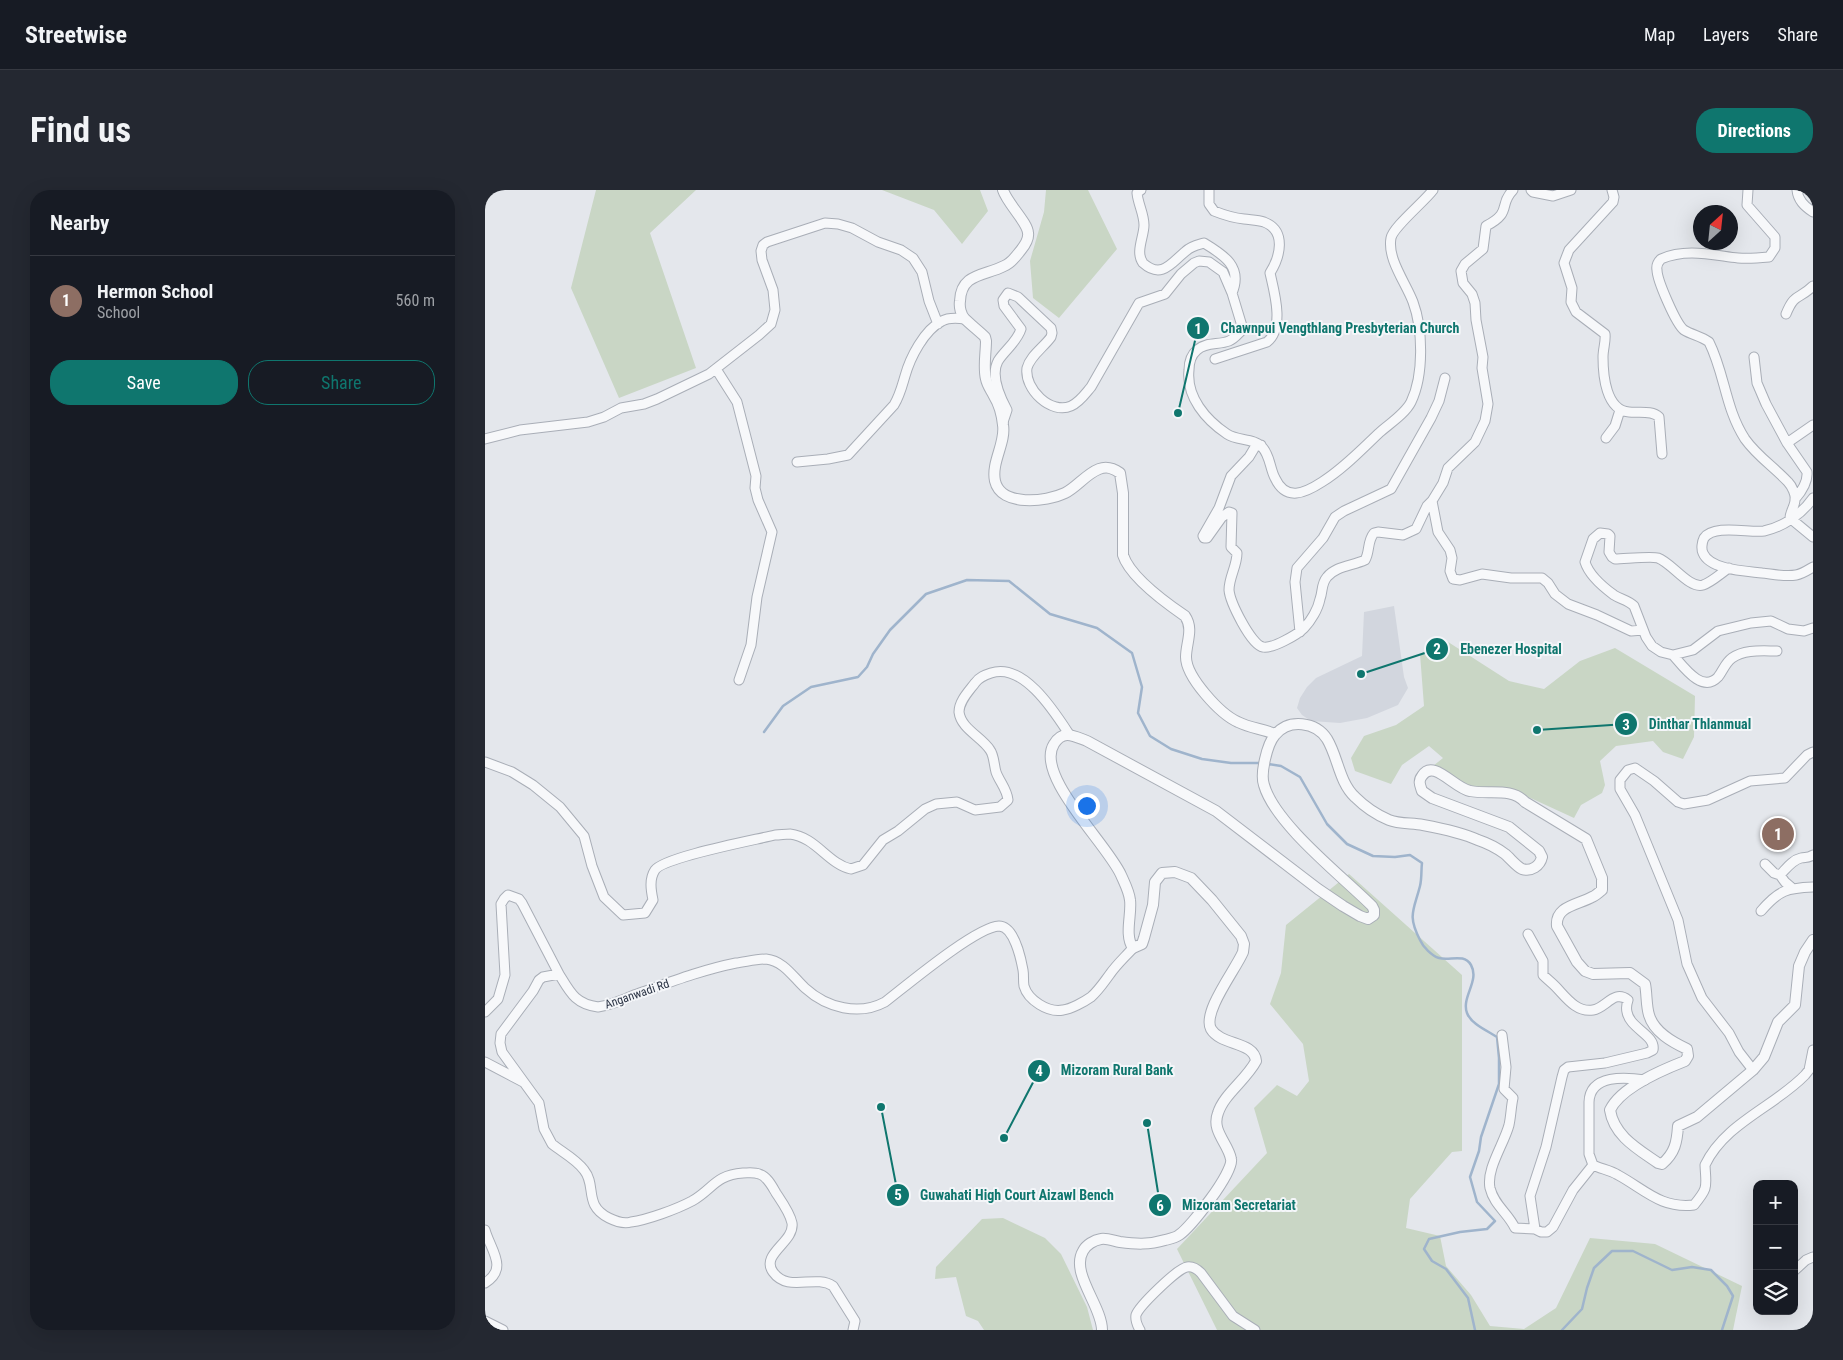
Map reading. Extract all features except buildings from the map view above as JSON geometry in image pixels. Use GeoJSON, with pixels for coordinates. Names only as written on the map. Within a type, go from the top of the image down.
{"type":"FeatureCollection","features":[{"type":"Feature","properties":{"kind":"street"},"geometry":{"type":"LineString","coordinates":[[1003,190],[1005,196],[1029,231],[1025,245],[1013,260],[1005,266],[967,281],[963,285],[959,302],[961,313],[965,319],[987,341],[986,379],[995,398],[1004,430],[995,464],[995,480],[999,490],[1004,496],[1012,499],[1041,500],[1066,493],[1098,469],[1114,469],[1120,473],[1123,493],[1123,555],[1126,563],[1142,582],[1188,620],[1189,641],[1186,660],[1189,670],[1215,705],[1236,721],[1273,737]]}},
{"type":"Feature","properties":{"kind":"street"},"geometry":{"type":"LineString","coordinates":[[1141,190],[1137,193],[1144,224],[1139,253],[1143,263],[1152,269],[1165,269],[1171,266],[1186,250],[1204,243],[1226,257],[1232,265],[1236,284],[1232,293]]}},
{"type":"Feature","properties":{"kind":"street"},"geometry":{"type":"LineString","coordinates":[[1209,190],[1209,204],[1214,211],[1243,219],[1264,222],[1275,231],[1280,243],[1276,263],[1270,273],[1278,314],[1273,335],[1267,342],[1215,359]]}},
{"type":"Feature","properties":{"kind":"street"},"geometry":{"type":"LineString","coordinates":[[1003,422],[1007,410],[995,380],[995,370],[998,361],[1016,340],[1021,329],[1004,306],[1003,300],[1009,293],[1019,297],[1051,328],[1051,337],[1031,359],[1027,367],[1027,374],[1028,380],[1040,398],[1048,404],[1062,408],[1072,406],[1082,398],[1091,386],[1139,303],[1165,294],[1181,274],[1194,263],[1199,261],[1209,262],[1223,272],[1232,293],[1242,326],[1241,332],[1228,341],[1208,344],[1197,349],[1190,360],[1188,377],[1191,394],[1205,414],[1226,434],[1233,438],[1261,445],[1266,452],[1275,478],[1281,488],[1295,494],[1306,492],[1325,481],[1411,403],[1418,378],[1420,336],[1413,300],[1400,276],[1391,239],[1396,229],[1433,190]]}},
{"type":"Feature","properties":{"kind":"street"},"geometry":{"type":"LineString","coordinates":[[1261,445],[1255,446],[1249,458],[1231,476],[1216,515],[1203,536],[1207,538],[1222,517],[1229,512],[1232,513],[1231,547],[1237,553],[1237,563],[1230,578],[1229,592],[1249,635],[1264,648],[1270,647],[1300,632],[1305,627],[1317,608],[1321,589],[1327,578],[1341,568],[1365,560],[1370,538],[1374,533],[1399,536],[1416,529],[1427,506],[1443,483],[1448,468],[1475,442],[1485,421],[1488,404],[1475,303],[1472,294],[1463,283],[1461,271],[1465,264],[1483,249],[1486,226],[1499,219],[1513,190]]}},
{"type":"Feature","properties":{"kind":"street"},"geometry":{"type":"LineString","coordinates":[[1531,190],[1550,195],[1566,191]]}},
{"type":"Feature","properties":{"kind":"street"},"geometry":{"type":"LineString","coordinates":[[1612,190],[1613,202],[1569,250],[1564,263],[1572,288],[1571,302],[1577,312],[1605,334],[1603,354],[1605,376],[1613,404],[1620,410],[1653,413],[1659,417],[1661,454]]}},
{"type":"Feature","properties":{"kind":"street"},"geometry":{"type":"LineString","coordinates":[[1748,190],[1747,205],[1775,237],[1775,248],[1769,257],[1737,258],[1717,254],[1686,253],[1661,260],[1658,262],[1657,269],[1667,300],[1680,325],[1684,330],[1704,338],[1711,348],[1724,382],[1729,406],[1736,424],[1746,440],[1760,456],[1788,482],[1795,499]]}},
{"type":"Feature","properties":{"kind":"street"},"geometry":{"type":"LineString","coordinates":[[1797,190],[1797,197],[1813,212]]}},
{"type":"Feature","properties":{"kind":"street"},"geometry":{"type":"LineString","coordinates":[[485,439],[520,430],[588,422],[627,406],[644,404],[657,399],[716,369],[759,335],[771,324],[774,317],[773,290],[762,260],[761,251],[763,245],[825,223],[852,228],[878,242],[901,250],[913,258],[922,272],[929,301],[938,324]]}},
{"type":"Feature","properties":{"kind":"street"},"geometry":{"type":"LineString","coordinates":[[1786,314],[1791,302],[1813,286]]}},
{"type":"Feature","properties":{"kind":"street"},"geometry":{"type":"LineString","coordinates":[[797,462],[842,457],[855,449],[900,396],[905,376],[914,355],[924,339],[943,320],[965,319]]}},
{"type":"Feature","properties":{"kind":"street"},"geometry":{"type":"LineString","coordinates":[[1754,357],[1757,383],[1766,404],[1787,443],[1805,468],[1807,476],[1803,488],[1795,499],[1790,518]]}},
{"type":"Feature","properties":{"kind":"street"},"geometry":{"type":"LineString","coordinates":[[716,369],[737,402],[756,476],[757,500],[772,532],[757,597],[751,645],[739,680]]}},
{"type":"Feature","properties":{"kind":"street"},"geometry":{"type":"LineString","coordinates":[[1300,632],[1295,582],[1297,568],[1323,538],[1335,517],[1391,489],[1431,418],[1439,401],[1445,378]]}},
{"type":"Feature","properties":{"kind":"street"},"geometry":{"type":"LineString","coordinates":[[1606,438],[1615,426],[1620,410]]}},
{"type":"Feature","properties":{"kind":"street"},"geometry":{"type":"LineString","coordinates":[[1787,443],[1813,425]]}},
{"type":"Feature","properties":{"kind":"street"},"geometry":{"type":"LineString","coordinates":[[1813,498],[1797,515],[1777,527],[1761,531],[1728,530],[1709,534],[1704,538],[1702,544],[1702,550],[1706,559],[1715,565],[1746,572],[1795,576],[1813,567]]}},
{"type":"Feature","properties":{"kind":"street"},"geometry":{"type":"LineString","coordinates":[[1432,501],[1438,532],[1450,550],[1452,558],[1450,571],[1453,579],[1460,580],[1482,574],[1511,578],[1542,578],[1548,583],[1555,594],[1568,604],[1631,631],[1643,630]]}},
{"type":"Feature","properties":{"kind":"street"},"geometry":{"type":"LineString","coordinates":[[1790,518],[1813,537]]}},
{"type":"Feature","properties":{"kind":"street"},"geometry":{"type":"LineString","coordinates":[[1729,568],[1705,584],[1694,584],[1673,567],[1657,558],[1615,559],[1609,552],[1611,536],[1605,533],[1596,535],[1591,543],[1585,562],[1591,574],[1615,596],[1634,606],[1643,630],[1652,646],[1661,652],[1673,655],[1693,650],[1718,631],[1751,623],[1771,621],[1788,629],[1804,631],[1813,628]]}},
{"type":"Feature","properties":{"kind":"street"},"geometry":{"type":"LineString","coordinates":[[1673,655],[1691,674],[1706,684],[1713,682],[1731,659],[1741,654],[1777,651]]}},
{"type":"Feature","properties":{"kind":"street"},"geometry":{"type":"LineString","coordinates":[[485,762],[512,772],[548,796],[560,807],[584,836],[592,866],[604,897],[623,914],[645,913],[653,900],[651,887],[655,871],[659,866],[677,859],[790,834],[811,842],[838,864],[851,869],[863,865],[883,840],[898,831],[925,809],[936,804],[957,802],[975,810],[1001,807],[1006,803],[1007,796],[997,774],[991,750],[963,722],[959,712],[962,700],[978,679],[986,674],[996,671],[1012,672],[1021,676],[1032,686],[1069,734]]}},
{"type":"Feature","properties":{"kind":"street"},"geometry":{"type":"LineString","coordinates":[[1102,1330],[1099,1315],[1079,1266],[1083,1251],[1095,1240],[1103,1239],[1155,1244],[1177,1237],[1186,1228],[1224,1181],[1231,1168],[1230,1153],[1217,1128],[1217,1113],[1256,1061],[1253,1052],[1225,1041],[1211,1029],[1209,1022],[1217,997],[1240,958],[1244,944],[1241,936],[1212,900],[1191,878],[1175,872],[1162,873],[1155,882],[1153,905],[1142,944],[1133,948],[1130,939],[1130,900],[1120,873],[1109,854],[1056,781],[1050,756],[1052,748],[1060,737],[1065,734],[1087,741],[1216,811],[1279,860],[1343,906],[1364,918],[1374,915],[1372,906],[1286,823],[1274,807],[1265,789],[1262,775],[1263,770],[1273,737],[1279,730],[1293,725],[1310,725],[1326,738],[1333,750],[1349,790],[1372,810],[1390,821],[1425,826],[1477,839],[1504,853],[1521,868],[1531,869],[1537,866],[1542,857],[1539,851],[1509,827],[1427,795],[1421,791],[1419,785],[1419,780],[1423,774],[1429,770],[1435,770],[1459,788],[1467,791],[1505,793],[1520,796],[1525,802],[1586,839],[1602,878],[1602,890],[1591,898],[1563,909],[1559,914],[1557,926],[1577,962],[1585,971],[1593,974],[1630,973],[1645,984],[1649,1014],[1653,1024],[1662,1033],[1687,1049],[1688,1056],[1685,1061],[1629,1089],[1617,1098],[1610,1110],[1615,1125],[1625,1139],[1658,1163],[1662,1164],[1673,1153],[1677,1143],[1678,1126],[1697,1118],[1753,1070],[1766,1052],[1778,1022],[1795,1005],[1799,966],[1813,940]]}},
{"type":"Feature","properties":{"kind":"street"},"geometry":{"type":"LineString","coordinates":[[1753,1070],[1739,1052],[1729,1033],[1702,998],[1687,964],[1678,920],[1635,815],[1620,789],[1620,780],[1628,770],[1635,768],[1654,781],[1678,802],[1691,803],[1708,800],[1751,781],[1785,778],[1807,755],[1813,752]]}},
{"type":"Feature","properties":{"kind":"street"},"geometry":{"type":"LineString","coordinates":[[1780,875],[1793,862],[1813,855]]}},
{"type":"Feature","properties":{"kind":"street"},"geometry":{"type":"LineString","coordinates":[[1765,864],[1773,873],[1780,875],[1791,888]]}},
{"type":"Feature","properties":{"kind":"street"},"geometry":{"type":"LineString","coordinates":[[1761,911],[1782,892],[1791,888],[1813,887]]}},
{"type":"Feature","properties":{"kind":"street"},"geometry":{"type":"LineString","coordinates":[[485,1012],[498,999],[505,975],[501,904],[508,895],[519,899],[522,903],[559,974],[543,977],[539,980],[501,1034],[502,1052],[539,1104],[548,1138],[552,1144],[585,1171],[593,1203],[598,1211],[619,1222],[630,1223],[674,1209],[692,1201],[723,1177],[751,1173],[763,1176],[774,1190],[792,1222],[789,1235],[771,1258],[769,1263],[771,1270],[776,1276],[792,1283],[820,1282],[833,1286],[855,1321],[853,1330]]}},
{"type":"Feature","properties":{"kind":"street","name":"Anganwadi Rd"},"geometry":{"type":"LineString","coordinates":[[559,974],[572,995],[591,1006],[598,1007],[711,968],[766,959],[788,969],[805,988],[819,998],[847,1008],[861,1010],[874,1008],[885,1002],[950,952],[984,930],[998,926],[1005,928],[1015,943],[1023,970],[1024,987],[1031,997],[1042,1006],[1053,1010],[1063,1010],[1089,998],[1101,987],[1111,972],[1133,948]]}},
{"type":"Feature","properties":{"kind":"street"},"geometry":{"type":"LineString","coordinates":[[1528,934],[1543,961],[1543,975],[1571,1002],[1579,1008],[1590,1011],[1601,1008],[1612,998],[1619,996],[1625,998],[1628,1000],[1626,1011],[1630,1020],[1636,1028],[1651,1039],[1654,1045],[1653,1050],[1647,1054],[1605,1063],[1568,1067],[1565,1070],[1556,1098],[1546,1147],[1531,1196],[1535,1229]]}},
{"type":"Feature","properties":{"kind":"street"},"geometry":{"type":"LineString","coordinates":[[1502,1035],[1506,1068],[1504,1089],[1513,1098],[1509,1125],[1491,1172],[1490,1188],[1499,1208],[1511,1219],[1515,1228],[1547,1232],[1553,1227],[1573,1190],[1593,1164]]}},
{"type":"Feature","properties":{"kind":"street"},"geometry":{"type":"LineString","coordinates":[[1645,1080],[1619,1078],[1599,1083],[1593,1088],[1589,1096],[1589,1154],[1593,1164],[1604,1171],[1618,1174],[1661,1201],[1687,1206],[1694,1205],[1705,1191],[1707,1178],[1705,1165],[1714,1150],[1726,1136],[1805,1076],[1809,1070],[1813,1050]]}},
{"type":"Feature","properties":{"kind":"street"},"geometry":{"type":"LineString","coordinates":[[485,1062],[526,1084]]}},
{"type":"Feature","properties":{"kind":"street"},"geometry":{"type":"LineString","coordinates":[[485,1230],[498,1264],[495,1273],[485,1283]]}},
{"type":"Feature","properties":{"kind":"street"},"geometry":{"type":"LineString","coordinates":[[1795,1270],[1813,1257]]}},
{"type":"Feature","properties":{"kind":"street"},"geometry":{"type":"LineString","coordinates":[[1140,1330],[1136,1319],[1139,1310],[1178,1270],[1188,1266],[1197,1269],[1201,1273],[1233,1316],[1255,1330]]}},
{"type":"Feature","properties":{"kind":"street"},"geometry":{"type":"LineString","coordinates":[[485,1320],[503,1330]]}},
{"type":"Feature","properties":{"kind":"shaded area"},"geometry":{"type":"Polygon","coordinates":[[[1394,606],[1404,677],[1408,688],[1398,705],[1367,718],[1340,723],[1311,721],[1302,715],[1297,708],[1300,698],[1316,678],[1362,656],[1364,612],[1394,606]]]}},
{"type":"Feature","properties":{"kind":"shaded area"},"geometry":{"type":"Polygon","coordinates":[[[1789,825],[1793,845],[1782,847],[1780,839],[1767,842],[1765,829],[1789,825]]]}},
{"type":"Feature","properties":{"kind":"green space"},"geometry":{"type":"Polygon","coordinates":[[[596,190],[696,190],[650,233],[696,368],[619,398],[571,288],[596,190]]]}},
{"type":"Feature","properties":{"kind":"green space"},"geometry":{"type":"Polygon","coordinates":[[[882,190],[980,190],[988,211],[962,244],[934,210],[882,190]]]}},
{"type":"Feature","properties":{"kind":"green space"},"geometry":{"type":"Polygon","coordinates":[[[1046,190],[1088,190],[1117,249],[1059,318],[1033,298],[1030,261],[1044,212],[1046,190]]]}},
{"type":"Feature","properties":{"kind":"green space"},"geometry":{"type":"Polygon","coordinates":[[[1445,640],[1509,681],[1544,689],[1580,661],[1615,648],[1695,696],[1694,737],[1683,759],[1663,752],[1653,741],[1616,746],[1600,761],[1605,785],[1602,793],[1581,805],[1574,818],[1513,790],[1467,788],[1433,766],[1443,758],[1429,746],[1402,765],[1391,784],[1355,771],[1351,758],[1364,736],[1396,725],[1424,706],[1420,654],[1445,640]]]}},
{"type":"Feature","properties":{"kind":"green space"},"geometry":{"type":"Polygon","coordinates":[[[1349,874],[1462,975],[1462,1151],[1452,1152],[1410,1199],[1406,1228],[1440,1236],[1446,1266],[1471,1295],[1490,1326],[1524,1329],[1556,1308],[1590,1238],[1655,1244],[1742,1286],[1733,1330],[1217,1330],[1177,1249],[1267,1153],[1254,1108],[1277,1085],[1297,1096],[1309,1081],[1303,1044],[1270,1004],[1281,973],[1286,925],[1349,874]]]}},
{"type":"Feature","properties":{"kind":"green space"},"geometry":{"type":"Polygon","coordinates":[[[1003,1218],[1045,1238],[1061,1254],[1087,1307],[1093,1330],[984,1330],[978,1321],[966,1316],[956,1277],[935,1279],[936,1267],[982,1219],[1003,1218]]]}},
{"type":"Feature","properties":{"kind":"waterway"},"geometry":{"type":"LineString","coordinates":[[764,732],[783,706],[811,687],[858,677],[867,667],[873,654],[890,630],[926,594],[967,580],[1009,581],[1050,614],[1097,628],[1132,653],[1142,687],[1138,713],[1150,736],[1171,749],[1202,759],[1231,763],[1262,763]]}},
{"type":"Feature","properties":{"kind":"waterway"},"geometry":{"type":"LineString","coordinates":[[1268,764],[1281,766],[1300,777],[1327,824],[1347,844],[1373,856],[1395,857],[1410,855],[1422,863],[1421,883],[1413,913],[1414,924],[1420,940],[1428,951],[1436,957],[1443,959],[1461,958],[1468,961],[1471,965],[1473,977],[1466,1001],[1467,1013],[1476,1024],[1497,1037],[1499,1084],[1470,1177],[1477,1202],[1495,1221],[1487,1229],[1460,1232],[1429,1239],[1424,1249],[1432,1261],[1446,1269],[1468,1298],[1475,1330]]}},
{"type":"Feature","properties":{"kind":"waterway"},"geometry":{"type":"LineString","coordinates":[[1562,1330],[1582,1309],[1594,1268],[1612,1251],[1633,1251],[1672,1270],[1692,1267],[1711,1270],[1727,1286],[1733,1296],[1722,1330]]}},
{"type":"Feature","properties":{"kind":"place","name":"Chawnpui Vengthlang Presbyterian Church"},"geometry":{"type":"Point","coordinates":[1178,413]}},
{"type":"Feature","properties":{"kind":"place","name":"Ebenezer Hospital"},"geometry":{"type":"Point","coordinates":[1361,674]}},
{"type":"Feature","properties":{"kind":"place","name":"Dinthar Thlanmual"},"geometry":{"type":"Point","coordinates":[1537,730]}},
{"type":"Feature","properties":{"kind":"place","name":"Hermon School"},"geometry":{"type":"Point","coordinates":[1778,834]}},
{"type":"Feature","properties":{"kind":"place","name":"Guwahati High Court Aizawl Bench"},"geometry":{"type":"Point","coordinates":[881,1107]}},
{"type":"Feature","properties":{"kind":"place","name":"Mizoram Secretariat"},"geometry":{"type":"Point","coordinates":[1147,1123]}},
{"type":"Feature","properties":{"kind":"place","name":"Mizoram Rural Bank"},"geometry":{"type":"Point","coordinates":[1004,1138]}}]}
